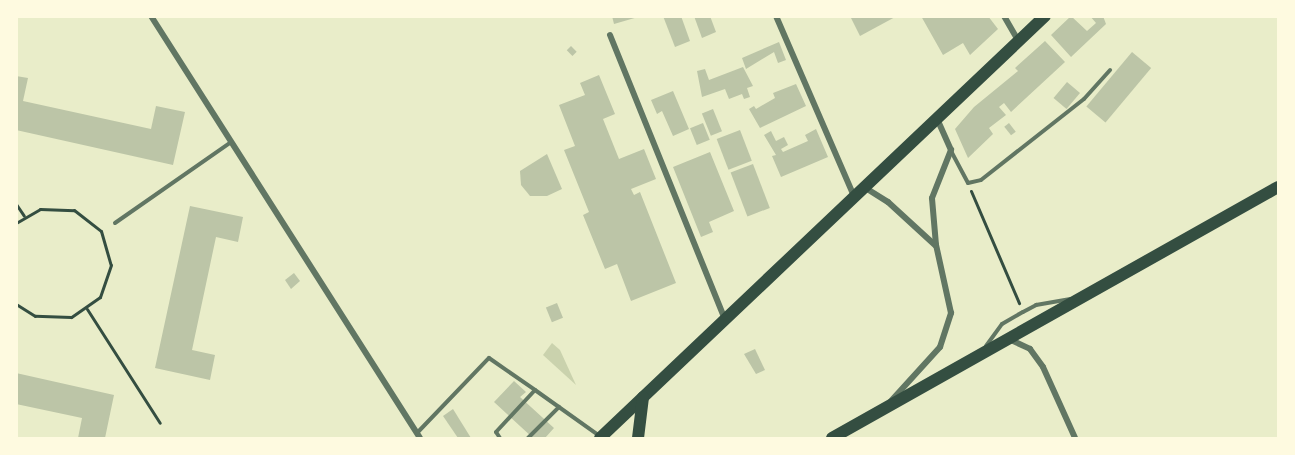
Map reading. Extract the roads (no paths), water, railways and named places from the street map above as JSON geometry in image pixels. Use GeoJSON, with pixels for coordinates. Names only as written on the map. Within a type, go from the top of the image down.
{"type":"FeatureCollection","features":[{"type":"Feature","properties":{"kind":"main road"},"geometry":{"type":"LineString","coordinates":[[601,438],[1045,16]]}},
{"type":"Feature","properties":{"kind":"main road"},"geometry":{"type":"LineString","coordinates":[[832,438],[1011,340],[1079,297],[1278,187]]}},
{"type":"Feature","properties":{"kind":"main road"},"geometry":{"type":"LineString","coordinates":[[638,438],[643,397]]}},
{"type":"Feature","properties":{"kind":"street"},"geometry":{"type":"LineString","coordinates":[[151,16],[419,436]]}},
{"type":"Feature","properties":{"kind":"street"},"geometry":{"type":"LineString","coordinates":[[776,16],[854,196]]}},
{"type":"Feature","properties":{"kind":"street"},"geometry":{"type":"LineString","coordinates":[[1004,16],[1019,42]]}},
{"type":"Feature","properties":{"kind":"street"},"geometry":{"type":"LineString","coordinates":[[610,35],[725,319]]}},
{"type":"Feature","properties":{"kind":"street"},"geometry":{"type":"LineString","coordinates":[[880,412],[940,346],[951,313],[936,245],[932,198],[951,150],[937,118]]}},
{"type":"Feature","properties":{"kind":"street"},"geometry":{"type":"LineString","coordinates":[[864,187],[888,202],[936,245]]}},
{"type":"Feature","properties":{"kind":"street"},"geometry":{"type":"LineString","coordinates":[[1011,340],[1030,349],[1044,367],[1075,438]]}},
{"type":"Feature","properties":{"kind":"lane"},"geometry":{"type":"LineString","coordinates":[[951,150],[968,183],[981,180],[1084,99],[1110,70]]}},
{"type":"Feature","properties":{"kind":"lane"},"geometry":{"type":"LineString","coordinates":[[115,223],[231,142]]}},
{"type":"Feature","properties":{"kind":"lane"},"geometry":{"type":"LineString","coordinates":[[976,359],[1002,324],[1036,305],[1079,297]]}},
{"type":"Feature","properties":{"kind":"lane"},"geometry":{"type":"LineString","coordinates":[[419,436],[489,358],[601,438]]}},
{"type":"Feature","properties":{"kind":"lane"},"geometry":{"type":"LineString","coordinates":[[500,438],[496,432],[535,390]]}},
{"type":"Feature","properties":{"kind":"lane"},"geometry":{"type":"LineString","coordinates":[[528,438],[559,407]]}}]}
